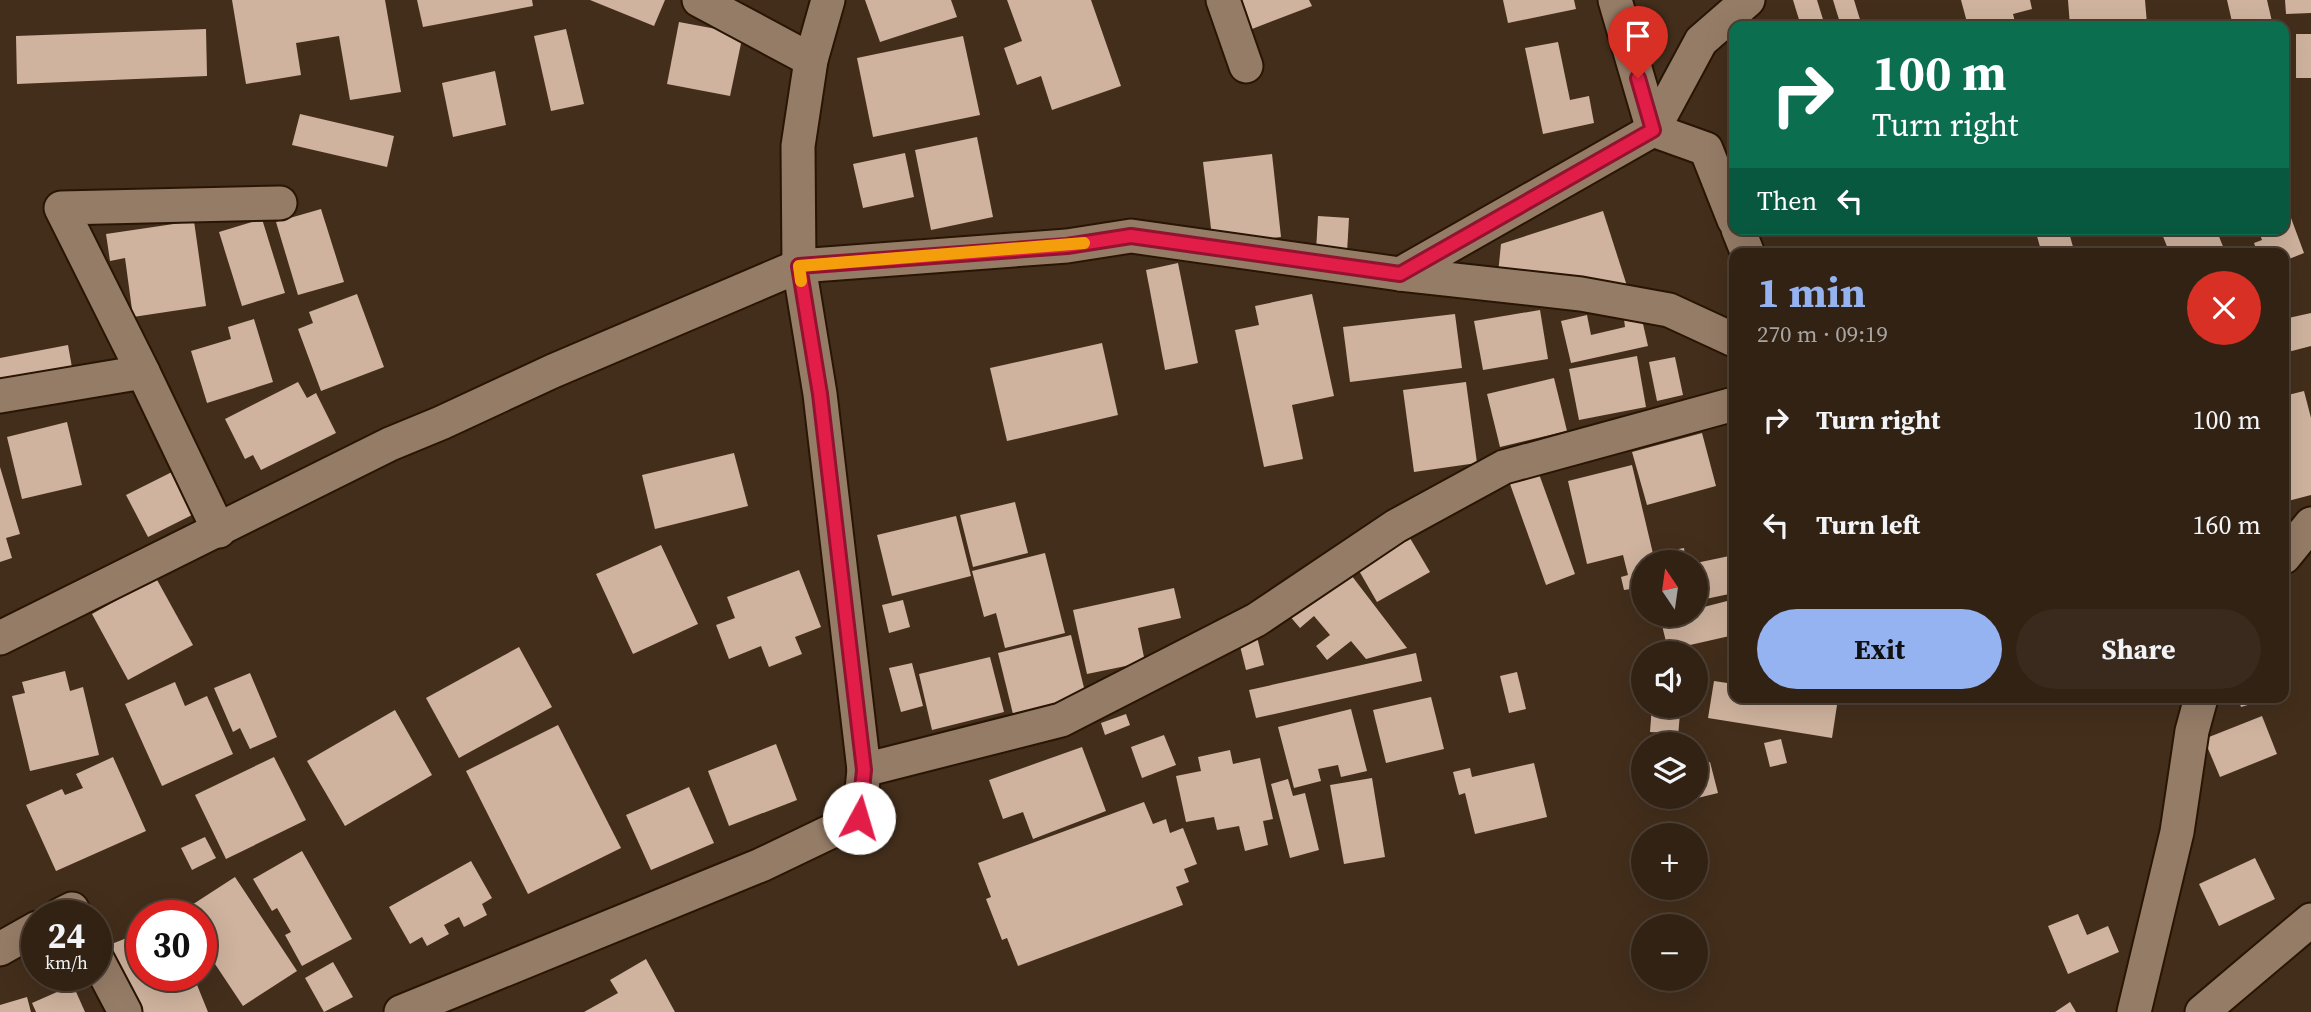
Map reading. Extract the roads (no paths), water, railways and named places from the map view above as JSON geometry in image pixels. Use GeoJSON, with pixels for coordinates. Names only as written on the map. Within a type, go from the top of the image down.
{"type":"FeatureCollection","features":[{"type":"Feature","properties":{"kind":"street"},"geometry":{"type":"LineString","coordinates":[[699,0],[811,60]]}},
{"type":"Feature","properties":{"kind":"street"},"geometry":{"type":"LineString","coordinates":[[401,1012],[761,865],[859,818],[864,770],[820,394],[799,266],[798,146],[811,60],[828,0]]}},
{"type":"Feature","properties":{"kind":"street"},"geometry":{"type":"LineString","coordinates":[[1223,0],[1246,66]]}},
{"type":"Feature","properties":{"kind":"street"},"geometry":{"type":"LineString","coordinates":[[1615,0],[1653,130]]}},
{"type":"Feature","properties":{"kind":"street"},"geometry":{"type":"LineString","coordinates":[[1400,274],[1653,130],[1701,41],[1748,0]]}},
{"type":"Feature","properties":{"kind":"street"},"geometry":{"type":"LineString","coordinates":[[1653,130],[1706,149],[1729,207]]}},
{"type":"Feature","properties":{"kind":"street"},"geometry":{"type":"LineString","coordinates":[[219,531],[61,208],[280,203]]}},
{"type":"Feature","properties":{"kind":"street"},"geometry":{"type":"LineString","coordinates":[[0,638],[390,444],[799,266],[1067,246],[1131,236],[1400,274],[1581,294],[1669,310],[1729,338]]}},
{"type":"Feature","properties":{"kind":"street"},"geometry":{"type":"LineString","coordinates":[[0,396],[143,372]]}},
{"type":"Feature","properties":{"kind":"street"},"geometry":{"type":"LineString","coordinates":[[864,770],[1061,720],[1256,620],[1396,526],[1504,467],[1729,405]]}},
{"type":"Feature","properties":{"kind":"street"},"geometry":{"type":"LineString","coordinates":[[2134,1012],[2177,832],[2192,731],[2200,703]]}},
{"type":"Feature","properties":{"kind":"street"},"geometry":{"type":"LineString","coordinates":[[2202,1012],[2311,920]]}},
{"type":"Feature","properties":{"kind":"street"},"geometry":{"type":"LineString","coordinates":[[0,948],[21,937]]}},
{"type":"Feature","properties":{"kind":"street"},"geometry":{"type":"LineString","coordinates":[[112,987],[125,1012]]}}]}
